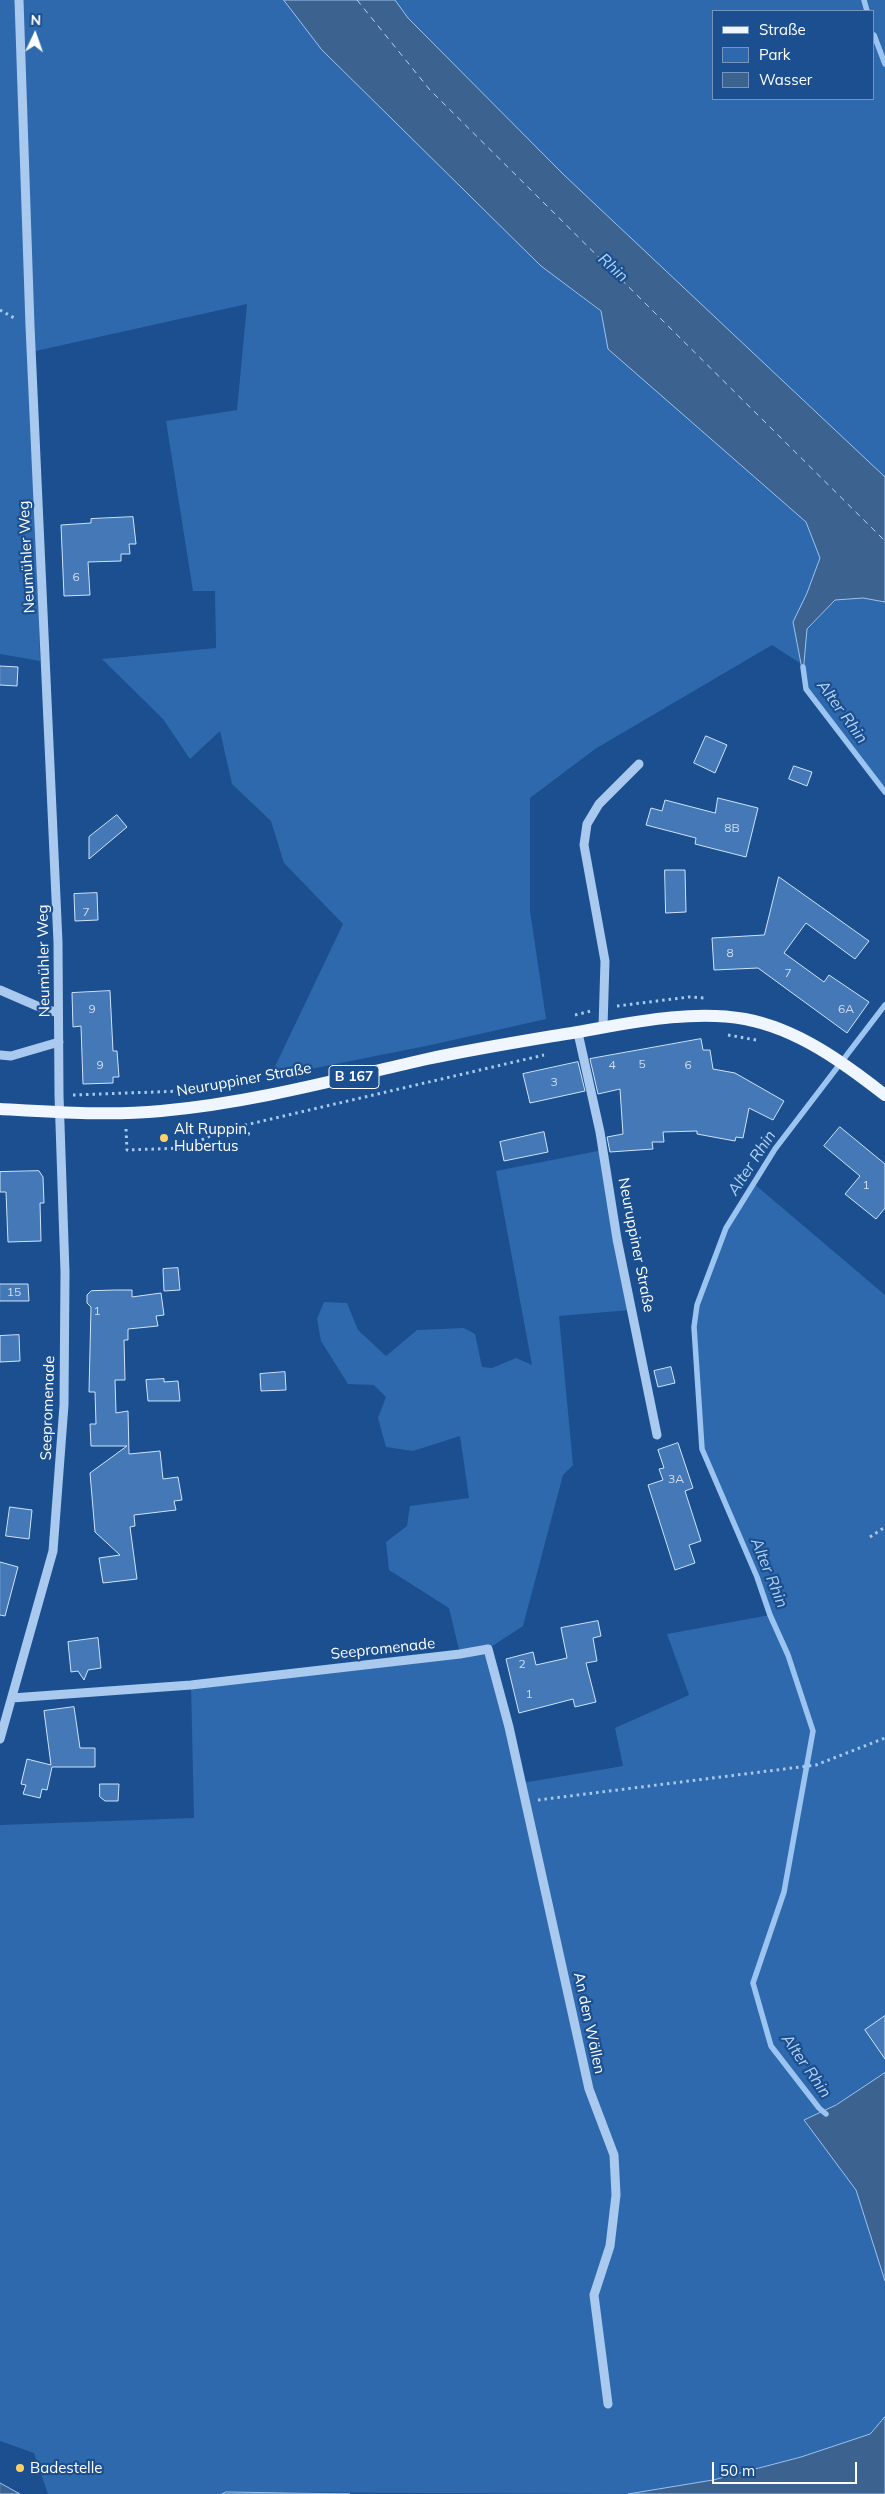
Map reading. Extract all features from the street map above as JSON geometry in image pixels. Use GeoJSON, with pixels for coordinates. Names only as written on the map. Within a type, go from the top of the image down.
{"type":"FeatureCollection","features":[{"type":"Feature","properties":{"kind":"main road","name":"Neuruppiner Straße"},"geometry":{"type":"LineString","coordinates":[[61,1113],[159,1111],[234,1101],[464,1052],[603,1027],[686,1017],[745,1019],[777,1028],[810,1043],[885,1095]]}},
{"type":"Feature","properties":{"kind":"main road","name":"B 167"},"geometry":{"type":"LineString","coordinates":[[0,1109],[61,1113]]}},
{"type":"Feature","properties":{"kind":"street","name":"Neumühler Weg"},"geometry":{"type":"LineString","coordinates":[[19,0],[30,326],[56,895],[61,1113]]}},
{"type":"Feature","properties":{"kind":"street"},"geometry":{"type":"LineString","coordinates":[[603,1027],[604,962],[584,845],[587,824],[598,804],[639,764]]}},
{"type":"Feature","properties":{"kind":"street"},"geometry":{"type":"LineString","coordinates":[[0,990],[58,1013]]}},
{"type":"Feature","properties":{"kind":"street","name":"Neuruppiner Straße"},"geometry":{"type":"LineString","coordinates":[[578,1032],[600,1132],[617,1239],[657,1435]]}},
{"type":"Feature","properties":{"kind":"street"},"geometry":{"type":"LineString","coordinates":[[0,1054],[11,1056],[59,1042]]}},
{"type":"Feature","properties":{"kind":"street","name":"Seepromenade"},"geometry":{"type":"LineString","coordinates":[[0,1738],[53,1550],[64,1406],[65,1272],[61,1113]]}},
{"type":"Feature","properties":{"kind":"street","name":"Seepromenade"},"geometry":{"type":"LineString","coordinates":[[12,1698],[191,1685],[460,1654],[488,1649]]}},
{"type":"Feature","properties":{"kind":"street","name":"An den Wällen"},"geometry":{"type":"LineString","coordinates":[[488,1649],[526,1801],[590,2089],[614,2155],[616,2196],[610,2246],[594,2295],[608,2404]]}},
{"type":"Feature","properties":{"kind":"path"},"geometry":{"type":"LineString","coordinates":[[726,1035],[764,1041]]}},
{"type":"Feature","properties":{"kind":"path"},"geometry":{"type":"LineString","coordinates":[[126,1093],[127,1150],[183,1148],[224,1130],[553,1053]]}},
{"type":"Feature","properties":{"kind":"path"},"geometry":{"type":"LineString","coordinates":[[60,1095],[185,1091]]}},
{"type":"Feature","properties":{"kind":"path"},"geometry":{"type":"LineString","coordinates":[[870,1537],[885,1527]]}},
{"type":"Feature","properties":{"kind":"path"},"geometry":{"type":"LineString","coordinates":[[526,1801],[816,1765],[885,1738]]}},
{"type":"Feature","properties":{"kind":"green space"},"geometry":{"type":"Polygon","coordinates":[[[0,0],[284,0],[322,50],[541,266],[601,312],[609,350],[806,522],[820,558],[807,593],[808,629],[835,600],[863,598],[885,602],[885,789],[807,689],[800,663],[772,645],[595,749],[530,798],[530,911],[546,1019],[431,1045],[270,1077],[343,924],[284,863],[271,821],[232,784],[220,731],[190,759],[163,719],[102,659],[216,648],[215,591],[193,591],[166,421],[237,410],[247,304],[31,352],[40,661],[0,654],[0,0]]]}},
{"type":"Feature","properties":{"kind":"green space"},"geometry":{"type":"Polygon","coordinates":[[[395,0],[885,0],[885,477],[564,175],[408,18],[395,0]]]}},
{"type":"Feature","properties":{"kind":"green space"},"geometry":{"type":"Polygon","coordinates":[[[603,1150],[631,1310],[559,1316],[573,1465],[563,1475],[523,1626],[488,1649],[522,1783],[623,1766],[615,1728],[689,1695],[667,1634],[770,1615],[757,1577],[702,1449],[694,1327],[697,1305],[726,1228],[753,1183],[885,1295],[885,2073],[836,2105],[804,2120],[856,2190],[885,2281],[885,2417],[870,2434],[800,2457],[712,2480],[628,2494],[226,2492],[222,2494],[48,2494],[34,2453],[0,2441],[0,1825],[194,1818],[191,1685],[460,1654],[449,1608],[389,1570],[386,1542],[407,1526],[410,1506],[469,1498],[460,1436],[413,1451],[386,1447],[378,1418],[386,1397],[374,1385],[348,1384],[321,1341],[317,1319],[324,1302],[347,1303],[358,1330],[386,1356],[417,1330],[464,1328],[475,1334],[482,1367],[492,1368],[516,1358],[532,1365],[496,1171],[603,1150]]]}},
{"type":"Feature","properties":{"kind":"water","name":"Rhin"},"geometry":{"type":"Polygon","coordinates":[[[284,0],[395,0],[408,18],[564,175],[885,477],[885,602],[863,598],[835,600],[807,629],[803,674],[793,622],[807,593],[820,558],[806,522],[608,349],[601,311],[541,266],[322,50],[284,0]]]}},
{"type":"Feature","properties":{"kind":"water"},"geometry":{"type":"Polygon","coordinates":[[[885,2073],[885,2281],[856,2190],[804,2120],[836,2105],[885,2073]]]}},
{"type":"Feature","properties":{"kind":"water"},"geometry":{"type":"Polygon","coordinates":[[[885,2417],[885,2494],[628,2494],[713,2480],[801,2457],[870,2434],[885,2417]]]}},
{"type":"Feature","properties":{"kind":"water"},"geometry":{"type":"Polygon","coordinates":[[[0,2483],[20,2494],[0,2494],[0,2483]]]}},
{"type":"Feature","properties":{"kind":"water"},"geometry":{"type":"Polygon","coordinates":[[[226,2492],[350,2494],[222,2494],[226,2492]]]}},
{"type":"Feature","properties":{"kind":"building"},"geometry":{"type":"Polygon","coordinates":[[[133,517],[136,544],[129,544],[130,554],[121,554],[121,561],[88,562],[90,595],[64,596],[61,525],[91,523],[91,519],[133,517]]]}},
{"type":"Feature","properties":{"kind":"building"},"geometry":{"type":"Polygon","coordinates":[[[0,666],[18,667],[17,686],[0,685],[0,666]]]}},
{"type":"Feature","properties":{"kind":"building"},"geometry":{"type":"Polygon","coordinates":[[[706,736],[727,745],[715,773],[694,763],[706,736]]]}},
{"type":"Feature","properties":{"kind":"building"},"geometry":{"type":"Polygon","coordinates":[[[794,766],[812,772],[807,786],[789,779],[794,766]]]}},
{"type":"Feature","properties":{"kind":"building"},"geometry":{"type":"Polygon","coordinates":[[[718,798],[758,808],[746,857],[695,844],[696,838],[646,825],[651,808],[662,811],[665,800],[715,813],[718,798]]]}},
{"type":"Feature","properties":{"kind":"building"},"geometry":{"type":"Polygon","coordinates":[[[117,815],[127,827],[89,859],[89,837],[117,815]]]}},
{"type":"Feature","properties":{"kind":"building"},"geometry":{"type":"Polygon","coordinates":[[[665,870],[685,870],[686,912],[666,913],[665,870]]]}},
{"type":"Feature","properties":{"kind":"building"},"geometry":{"type":"Polygon","coordinates":[[[779,877],[869,941],[855,959],[806,923],[784,953],[824,982],[829,975],[869,1002],[847,1033],[758,968],[714,970],[712,938],[764,935],[779,877]]]}},
{"type":"Feature","properties":{"kind":"building"},"geometry":{"type":"Polygon","coordinates":[[[97,893],[98,920],[75,921],[74,894],[97,893]]]}},
{"type":"Feature","properties":{"kind":"building"},"geometry":{"type":"Polygon","coordinates":[[[110,991],[113,1051],[117,1051],[119,1077],[113,1077],[113,1083],[83,1084],[81,1026],[73,1027],[72,993],[110,991]]]}},
{"type":"Feature","properties":{"kind":"building"},"geometry":{"type":"Polygon","coordinates":[[[701,1039],[703,1050],[710,1050],[713,1069],[735,1073],[784,1101],[773,1120],[749,1108],[743,1138],[736,1137],[735,1141],[697,1134],[697,1131],[663,1132],[664,1142],[652,1142],[653,1149],[610,1152],[607,1137],[623,1134],[620,1089],[598,1094],[590,1059],[701,1039]]]}},
{"type":"Feature","properties":{"kind":"building"},"geometry":{"type":"Polygon","coordinates":[[[578,1062],[585,1091],[530,1103],[523,1074],[578,1062]]]}},
{"type":"Feature","properties":{"kind":"building"},"geometry":{"type":"Polygon","coordinates":[[[840,1127],[885,1164],[885,1208],[876,1219],[845,1194],[860,1176],[824,1146],[840,1127]]]}},
{"type":"Feature","properties":{"kind":"building"},"geometry":{"type":"Polygon","coordinates":[[[544,1132],[548,1152],[504,1161],[500,1142],[544,1132]]]}},
{"type":"Feature","properties":{"kind":"building"},"geometry":{"type":"Polygon","coordinates":[[[39,1171],[43,1177],[44,1203],[40,1203],[41,1241],[8,1242],[6,1192],[0,1192],[0,1172],[39,1171]]]}},
{"type":"Feature","properties":{"kind":"building"},"geometry":{"type":"Polygon","coordinates":[[[178,1268],[180,1290],[164,1291],[163,1269],[178,1268]]]}},
{"type":"Feature","properties":{"kind":"building"},"geometry":{"type":"Polygon","coordinates":[[[0,1284],[28,1284],[29,1301],[0,1301],[0,1284]]]}},
{"type":"Feature","properties":{"kind":"building"},"geometry":{"type":"Polygon","coordinates":[[[132,1290],[132,1297],[161,1293],[164,1315],[156,1316],[158,1326],[128,1329],[128,1340],[124,1340],[125,1380],[115,1380],[116,1413],[128,1411],[129,1454],[160,1451],[163,1479],[178,1477],[182,1500],[174,1501],[176,1510],[134,1515],[135,1526],[130,1527],[137,1579],[103,1583],[99,1558],[120,1555],[95,1532],[90,1473],[127,1446],[91,1446],[90,1424],[96,1424],[95,1392],[89,1392],[91,1307],[87,1303],[87,1295],[91,1291],[132,1290]]]}},
{"type":"Feature","properties":{"kind":"building"},"geometry":{"type":"Polygon","coordinates":[[[19,1335],[20,1361],[0,1362],[0,1336],[19,1335]]]}},
{"type":"Feature","properties":{"kind":"building"},"geometry":{"type":"Polygon","coordinates":[[[671,1367],[675,1383],[658,1387],[654,1371],[671,1367]]]}},
{"type":"Feature","properties":{"kind":"building"},"geometry":{"type":"Polygon","coordinates":[[[285,1372],[286,1390],[261,1391],[260,1374],[285,1372]]]}},
{"type":"Feature","properties":{"kind":"building"},"geometry":{"type":"Polygon","coordinates":[[[164,1379],[164,1382],[178,1381],[180,1401],[148,1401],[146,1380],[164,1379]]]}},
{"type":"Feature","properties":{"kind":"building"},"geometry":{"type":"Polygon","coordinates":[[[678,1443],[693,1488],[685,1491],[701,1541],[689,1545],[695,1563],[675,1570],[648,1485],[663,1480],[659,1469],[664,1468],[658,1450],[678,1443]]]}},
{"type":"Feature","properties":{"kind":"building"},"geometry":{"type":"Polygon","coordinates":[[[10,1507],[32,1510],[29,1539],[6,1536],[10,1507]]]}},
{"type":"Feature","properties":{"kind":"building"},"geometry":{"type":"Polygon","coordinates":[[[0,1562],[18,1567],[5,1616],[0,1615],[0,1562]]]}},
{"type":"Feature","properties":{"kind":"building"},"geometry":{"type":"Polygon","coordinates":[[[598,1621],[601,1636],[593,1638],[597,1661],[586,1663],[596,1702],[575,1707],[573,1699],[519,1713],[506,1659],[533,1652],[536,1665],[567,1658],[561,1628],[598,1621]]]}},
{"type":"Feature","properties":{"kind":"building"},"geometry":{"type":"Polygon","coordinates":[[[98,1638],[101,1668],[88,1670],[84,1680],[78,1671],[71,1672],[68,1642],[98,1638]]]}},
{"type":"Feature","properties":{"kind":"building"},"geometry":{"type":"Polygon","coordinates":[[[74,1707],[80,1748],[95,1748],[95,1767],[52,1767],[47,1790],[42,1789],[40,1798],[23,1794],[26,1785],[21,1784],[27,1759],[51,1765],[44,1711],[74,1707]]]}},
{"type":"Feature","properties":{"kind":"building"},"geometry":{"type":"Polygon","coordinates":[[[100,1784],[119,1784],[118,1801],[105,1801],[100,1797],[100,1784]]]}},
{"type":"Feature","properties":{"kind":"building"},"geometry":{"type":"Polygon","coordinates":[[[885,2016],[885,2059],[865,2030],[885,2016]]]}},
{"type":"Feature","properties":{"kind":"waterway"},"geometry":{"type":"LineString","coordinates":[[864,0],[867,10]]}},
{"type":"Feature","properties":{"kind":"waterway"},"geometry":{"type":"LineString","coordinates":[[875,38],[885,64]]}},
{"type":"Feature","properties":{"kind":"waterway","name":"Alter Rhin"},"geometry":{"type":"LineString","coordinates":[[803,667],[806,689],[885,792]]}},
{"type":"Feature","properties":{"kind":"waterway","name":"Alter Rhin"},"geometry":{"type":"LineString","coordinates":[[826,2114],[819,2108],[771,2046],[753,1983],[784,1892],[813,1731],[788,1655],[702,1449],[694,1327],[697,1305],[726,1228],[775,1149],[885,1005]]}},
{"type":"Feature","properties":{"kind":"ferry route"},"geometry":{"type":"LineString","coordinates":[[357,0],[430,90],[885,541]]}},
{"type":"Feature","properties":{"kind":"place","name":"Alt Ruppin, Hubertus"},"geometry":{"type":"Point","coordinates":[164,1138]}},
{"type":"Feature","properties":{"kind":"place","name":"Badestelle"},"geometry":{"type":"Point","coordinates":[20,2468]}}]}
